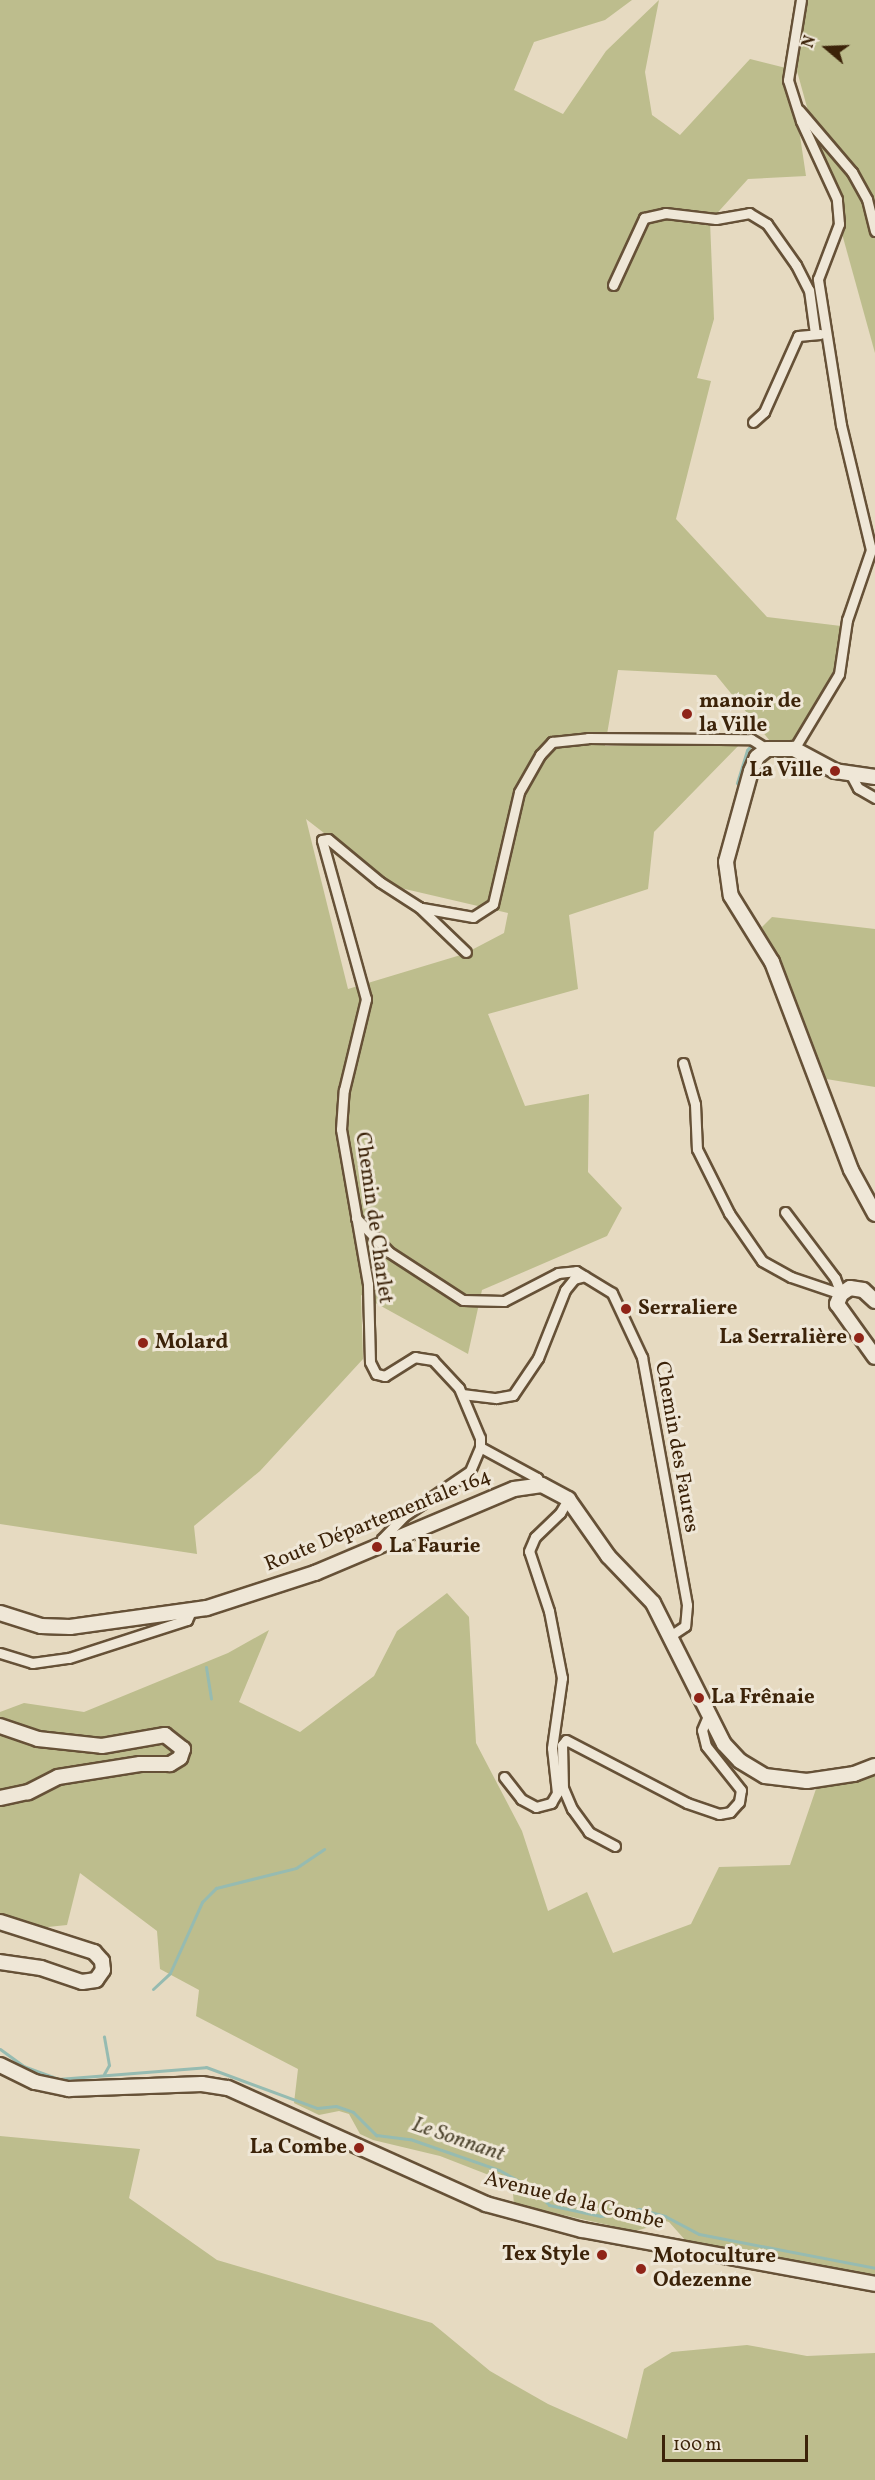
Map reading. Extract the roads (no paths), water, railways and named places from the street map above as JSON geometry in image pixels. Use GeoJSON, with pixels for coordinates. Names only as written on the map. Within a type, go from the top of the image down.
{"type":"FeatureCollection","features":[{"type":"Feature","properties":{"kind":"street"},"geometry":{"type":"LineString","coordinates":[[801,0],[788,80],[801,121],[837,199],[839,224],[818,279],[820,334]]}},
{"type":"Feature","properties":{"kind":"street"},"geometry":{"type":"LineString","coordinates":[[799,110],[852,172],[867,199],[875,231]]}},
{"type":"Feature","properties":{"kind":"street"},"geometry":{"type":"LineString","coordinates":[[613,285],[644,218],[666,213],[716,219],[749,213],[767,224],[796,265],[809,290],[871,550],[847,620],[839,674],[794,749]]}},
{"type":"Feature","properties":{"kind":"street"},"geometry":{"type":"LineString","coordinates":[[753,422],[764,412],[798,336],[820,334]]}},
{"type":"Feature","properties":{"kind":"street"},"geometry":{"type":"LineString","coordinates":[[419,907],[473,917],[493,904],[519,792],[529,771],[552,742],[588,738],[752,739],[767,749],[794,749],[835,771],[875,777]]}},
{"type":"Feature","properties":{"kind":"street"},"geometry":{"type":"LineString","coordinates":[[767,749],[757,757],[739,804],[727,876],[734,902],[772,962],[851,1170],[875,1214]]}},
{"type":"Feature","properties":{"kind":"street"},"geometry":{"type":"LineString","coordinates":[[851,775],[858,788],[875,798]]}},
{"type":"Feature","properties":{"kind":"street","name":"Chemin de Charlet"},"geometry":{"type":"LineString","coordinates":[[419,907],[323,839],[321,846],[366,999],[342,1103],[344,1161],[368,1284],[370,1362],[376,1374],[385,1376],[415,1356],[423,1356],[445,1369],[462,1394],[480,1447]]}},
{"type":"Feature","properties":{"kind":"street"},"geometry":{"type":"LineString","coordinates":[[419,907],[466,952]]}},
{"type":"Feature","properties":{"kind":"street"},"geometry":{"type":"LineString","coordinates":[[683,1063],[695,1104],[697,1149],[729,1213],[762,1261],[791,1277],[841,1294],[858,1288],[875,1301]]}},
{"type":"Feature","properties":{"kind":"street"},"geometry":{"type":"LineString","coordinates":[[785,1212],[835,1278],[841,1294],[839,1310],[875,1357]]}},
{"type":"Feature","properties":{"kind":"street"},"geometry":{"type":"LineString","coordinates":[[356,1217],[389,1252],[463,1300],[504,1301],[558,1273],[576,1271],[585,1276]]}},
{"type":"Feature","properties":{"kind":"street"},"geometry":{"type":"LineString","coordinates":[[462,1394],[496,1398],[513,1395],[538,1358],[556,1304],[574,1279],[585,1276]]}},
{"type":"Feature","properties":{"kind":"street","name":"Chemin des Faures"},"geometry":{"type":"LineString","coordinates":[[585,1276],[612,1293],[642,1357],[687,1605],[685,1626],[670,1636]]}},
{"type":"Feature","properties":{"kind":"street"},"geometry":{"type":"LineString","coordinates":[[382,1545],[382,1539],[404,1516],[470,1471],[480,1447],[537,1478],[542,1485],[568,1500],[608,1556],[653,1603],[708,1716],[724,1744],[740,1761],[765,1776],[826,1780],[875,1766]]}},
{"type":"Feature","properties":{"kind":"street","name":"Route Départementale 164"},"geometry":{"type":"LineString","coordinates":[[0,1613],[41,1626],[70,1627],[191,1611],[286,1584],[514,1489],[542,1485]]}},
{"type":"Feature","properties":{"kind":"street"},"geometry":{"type":"LineString","coordinates":[[504,1776],[521,1799],[536,1808],[551,1803],[557,1793],[552,1748],[562,1678],[549,1611],[529,1551],[535,1537],[560,1513],[568,1500]]}},
{"type":"Feature","properties":{"kind":"street"},"geometry":{"type":"LineString","coordinates":[[0,1653],[32,1663],[69,1658],[187,1620],[191,1611]]}},
{"type":"Feature","properties":{"kind":"street"},"geometry":{"type":"LineString","coordinates":[[615,1846],[589,1832],[572,1809],[563,1788],[562,1744],[566,1740],[687,1803],[719,1814],[730,1812],[739,1802],[741,1790],[706,1746],[702,1730],[708,1716]]}},
{"type":"Feature","properties":{"kind":"street"},"geometry":{"type":"LineString","coordinates":[[0,1726],[38,1739],[102,1746],[165,1735],[183,1749],[180,1758],[170,1764],[140,1764],[58,1777],[20,1795],[0,1798]]}},
{"type":"Feature","properties":{"kind":"street"},"geometry":{"type":"LineString","coordinates":[[0,1922],[94,1952],[102,1961],[103,1970],[96,1980],[82,1982],[41,1968],[0,1962]]}},
{"type":"Feature","properties":{"kind":"street","name":"Avenue de la Combe"},"geometry":{"type":"LineString","coordinates":[[0,2065],[35,2082],[69,2089],[202,2084],[228,2088],[486,2204],[582,2230],[875,2284]]}},
{"type":"Feature","properties":{"kind":"waterway"},"geometry":{"type":"LineString","coordinates":[[737,783],[747,750],[753,743]]}},
{"type":"Feature","properties":{"kind":"waterway"},"geometry":{"type":"LineString","coordinates":[[206,1667],[211,1699]]}},
{"type":"Feature","properties":{"kind":"waterway"},"geometry":{"type":"LineString","coordinates":[[153,1989],[170,1973],[202,1902],[216,1888],[296,1868],[324,1849]]}},
{"type":"Feature","properties":{"kind":"waterway"},"geometry":{"type":"LineString","coordinates":[[104,2036],[109,2065],[104,2074]]}},
{"type":"Feature","properties":{"kind":"waterway","name":"Le Sonnant"},"geometry":{"type":"LineString","coordinates":[[0,2049],[23,2066],[58,2079],[206,2067],[317,2108],[336,2106],[353,2112],[376,2135],[410,2139],[499,2170],[530,2187],[549,2205],[601,2216],[639,2209],[665,2216],[699,2234],[875,2268]]}},
{"type":"Feature","properties":{"kind":"place","name":"manoir de la Ville"},"geometry":{"type":"Point","coordinates":[687,714]}},
{"type":"Feature","properties":{"kind":"place","name":"La Ville"},"geometry":{"type":"Point","coordinates":[835,771]}},
{"type":"Feature","properties":{"kind":"place","name":"Serraliere"},"geometry":{"type":"Point","coordinates":[626,1309]}},
{"type":"Feature","properties":{"kind":"place","name":"La Serralière"},"geometry":{"type":"Point","coordinates":[859,1338]}},
{"type":"Feature","properties":{"kind":"place","name":"Molard"},"geometry":{"type":"Point","coordinates":[143,1343]}},
{"type":"Feature","properties":{"kind":"place","name":"La Faurie"},"geometry":{"type":"Point","coordinates":[377,1547]}},
{"type":"Feature","properties":{"kind":"place","name":"La Frênaie"},"geometry":{"type":"Point","coordinates":[699,1698]}},
{"type":"Feature","properties":{"kind":"place","name":"La Combe"},"geometry":{"type":"Point","coordinates":[359,2148]}},
{"type":"Feature","properties":{"kind":"place","name":"Tex Style"},"geometry":{"type":"Point","coordinates":[602,2255]}},
{"type":"Feature","properties":{"kind":"place","name":"Motoculture Odezenne"},"geometry":{"type":"Point","coordinates":[641,2269]}}]}
